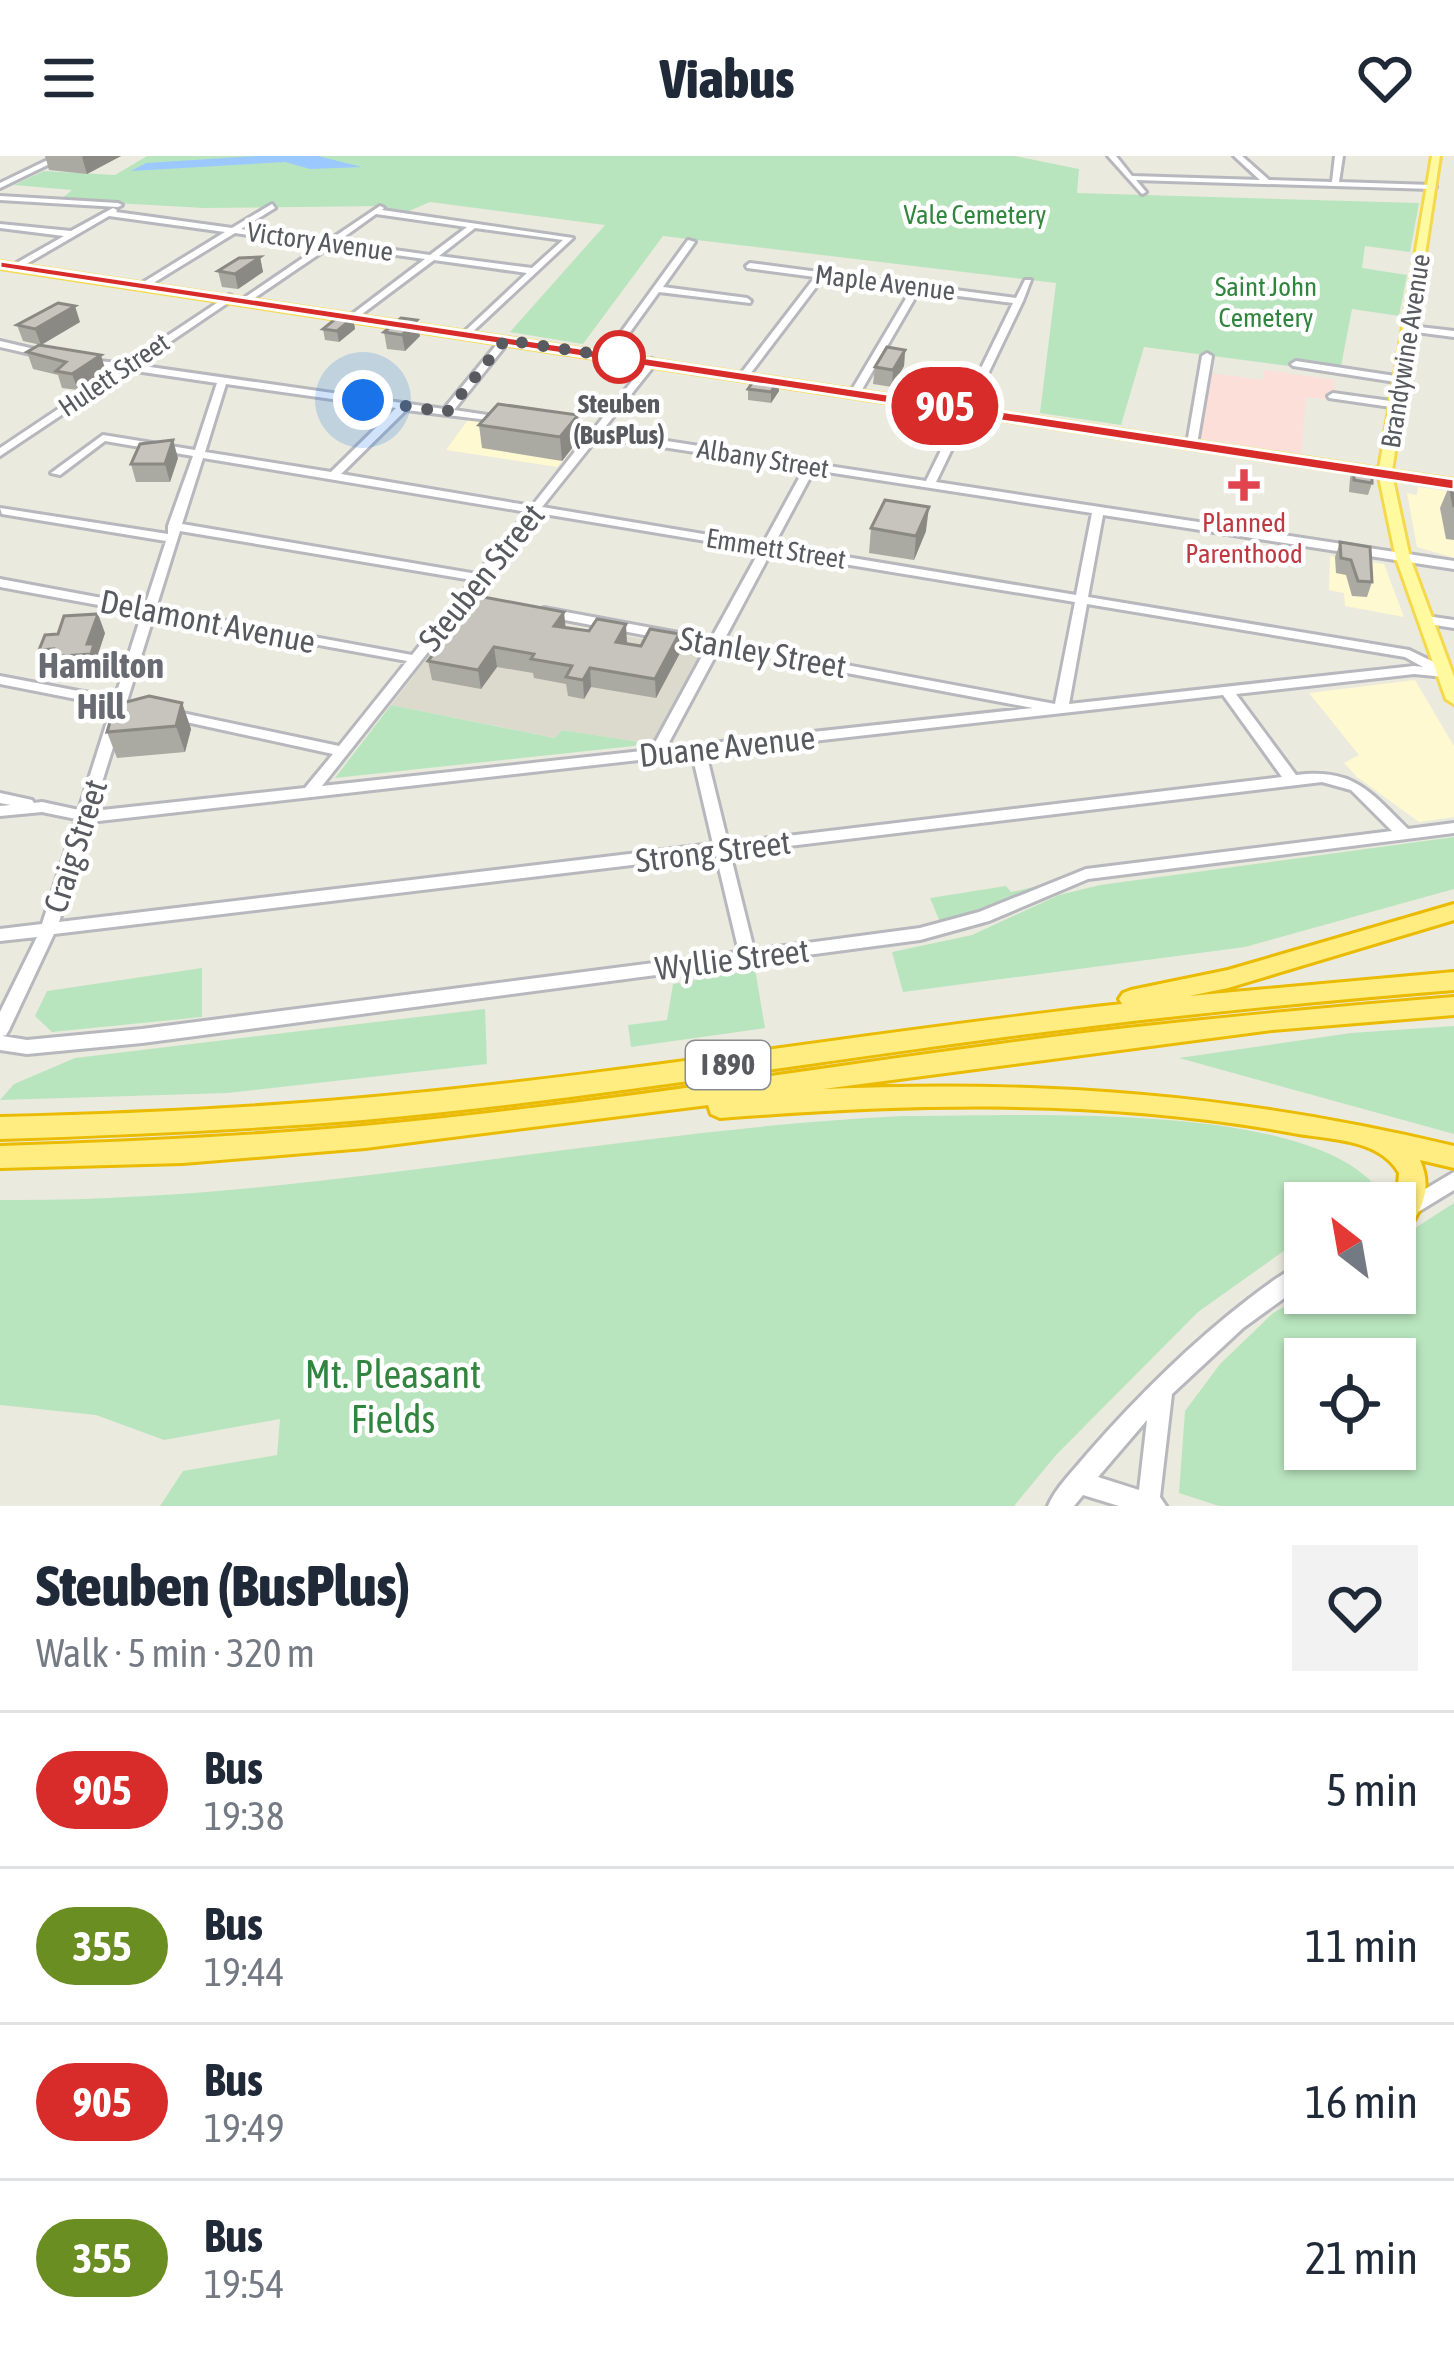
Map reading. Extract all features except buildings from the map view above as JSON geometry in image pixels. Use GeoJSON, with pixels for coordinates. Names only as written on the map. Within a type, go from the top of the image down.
{"type":"FeatureCollection","features":[{"type":"Feature","properties":{"kind":"highway"},"geometry":{"type":"LineString","coordinates":[[837,1051],[1228,979],[1454,912]]}},
{"type":"Feature","properties":{"kind":"highway","name":"I 890"},"geometry":{"type":"LineString","coordinates":[[0,1128],[140,1126],[404,1107],[1253,997],[1454,981]]}},
{"type":"Feature","properties":{"kind":"highway","name":"I 890"},"geometry":{"type":"LineString","coordinates":[[0,1157],[266,1146],[575,1112],[1245,1024],[1454,1006]]}},
{"type":"Feature","properties":{"kind":"highway"},"geometry":{"type":"LineString","coordinates":[[575,1112],[936,1094],[1101,1098],[1238,1110],[1380,1137],[1454,1157]]}},
{"type":"Feature","properties":{"kind":"highway"},"geometry":{"type":"LineString","coordinates":[[1380,1137],[1413,1173],[1413,1182]]}},
{"type":"Feature","properties":{"kind":"main road","name":"Brandywine Avenue"},"geometry":{"type":"LineString","coordinates":[[1385,474],[1436,156]]}},
{"type":"Feature","properties":{"kind":"main road"},"geometry":{"type":"LineString","coordinates":[[0,265],[1454,484]]}},
{"type":"Feature","properties":{"kind":"main road"},"geometry":{"type":"LineString","coordinates":[[1385,474],[1403,558],[1454,699]]}},
{"type":"Feature","properties":{"kind":"street"},"geometry":{"type":"LineString","coordinates":[[0,187],[62,156]]}},
{"type":"Feature","properties":{"kind":"street"},"geometry":{"type":"LineString","coordinates":[[1112,156],[1142,192]]}},
{"type":"Feature","properties":{"kind":"street"},"geometry":{"type":"LineString","coordinates":[[1238,156],[1267,182]]}},
{"type":"Feature","properties":{"kind":"street"},"geometry":{"type":"LineString","coordinates":[[1335,184],[1339,156]]}},
{"type":"Feature","properties":{"kind":"street"},"geometry":{"type":"LineString","coordinates":[[0,171],[26,174]]}},
{"type":"Feature","properties":{"kind":"street"},"geometry":{"type":"LineString","coordinates":[[1130,178],[1432,188]]}},
{"type":"Feature","properties":{"kind":"street"},"geometry":{"type":"LineString","coordinates":[[0,198],[121,205],[16,267]]}},
{"type":"Feature","properties":{"kind":"street"},"geometry":{"type":"LineString","coordinates":[[46,211],[62,202]]}},
{"type":"Feature","properties":{"kind":"street"},"geometry":{"type":"LineString","coordinates":[[145,285],[272,206]]}},
{"type":"Feature","properties":{"kind":"street"},"geometry":{"type":"LineString","coordinates":[[247,300],[378,210],[568,238],[467,334]]}},
{"type":"Feature","properties":{"kind":"street","name":"Victory Avenue"},"geometry":{"type":"LineString","coordinates":[[107,213],[533,271]]}},
{"type":"Feature","properties":{"kind":"street"},"geometry":{"type":"LineString","coordinates":[[14,228],[30,219]]}},
{"type":"Feature","properties":{"kind":"street"},"geometry":{"type":"LineString","coordinates":[[354,317],[474,225]]}},
{"type":"Feature","properties":{"kind":"street"},"geometry":{"type":"LineString","coordinates":[[0,226],[72,234]]}},
{"type":"Feature","properties":{"kind":"street"},"geometry":{"type":"LineString","coordinates":[[609,356],[691,242]]}},
{"type":"Feature","properties":{"kind":"street","name":"Maple Avenue"},"geometry":{"type":"LineString","coordinates":[[751,266],[1019,301]]}},
{"type":"Feature","properties":{"kind":"street"},"geometry":{"type":"LineString","coordinates":[[744,376],[821,275]]}},
{"type":"Feature","properties":{"kind":"street"},"geometry":{"type":"LineString","coordinates":[[929,485],[1028,282]]}},
{"type":"Feature","properties":{"kind":"street"},"geometry":{"type":"LineString","coordinates":[[855,393],[917,287]]}},
{"type":"Feature","properties":{"kind":"street"},"geometry":{"type":"LineString","coordinates":[[659,290],[747,301]]}},
{"type":"Feature","properties":{"kind":"street","name":"Hulett Street"},"geometry":{"type":"LineString","coordinates":[[0,453],[229,298]]}},
{"type":"Feature","properties":{"kind":"street"},"geometry":{"type":"LineString","coordinates":[[1411,329],[1454,334]]}},
{"type":"Feature","properties":{"kind":"street"},"geometry":{"type":"LineString","coordinates":[[447,412],[505,340]]}},
{"type":"Feature","properties":{"kind":"street"},"geometry":{"type":"LineString","coordinates":[[3,348],[517,422]]}},
{"type":"Feature","properties":{"kind":"street"},"geometry":{"type":"LineString","coordinates":[[1192,444],[1207,356]]}},
{"type":"Feature","properties":{"kind":"street","name":"Steuben Street"},"geometry":{"type":"LineString","coordinates":[[308,793],[652,362]]}},
{"type":"Feature","properties":{"kind":"street"},"geometry":{"type":"LineString","coordinates":[[1296,364],[1402,380]]}},
{"type":"Feature","properties":{"kind":"street","name":"Craig Street"},"geometry":{"type":"LineString","coordinates":[[0,1030],[48,931],[87,817],[117,703],[222,381]]}},
{"type":"Feature","properties":{"kind":"street"},"geometry":{"type":"LineString","coordinates":[[1333,396],[1398,405]]}},
{"type":"Feature","properties":{"kind":"street"},"geometry":{"type":"LineString","coordinates":[[333,476],[404,406]]}},
{"type":"Feature","properties":{"kind":"street","name":"Albany Street"},"geometry":{"type":"LineString","coordinates":[[554,427],[1454,565]]}},
{"type":"Feature","properties":{"kind":"street","name":"Emmett Street"},"geometry":{"type":"LineString","coordinates":[[56,473],[103,438],[1409,654],[1449,675]]}},
{"type":"Feature","properties":{"kind":"street"},"geometry":{"type":"LineString","coordinates":[[656,754],[811,466]]}},
{"type":"Feature","properties":{"kind":"street"},"geometry":{"type":"LineString","coordinates":[[4,509],[480,578]]}},
{"type":"Feature","properties":{"kind":"street"},"geometry":{"type":"LineString","coordinates":[[1061,710],[1098,510]]}},
{"type":"Feature","properties":{"kind":"street","name":"Delamont Avenue"},"geometry":{"type":"LineString","coordinates":[[0,583],[415,659]]}},
{"type":"Feature","properties":{"kind":"street"},"geometry":{"type":"LineString","coordinates":[[465,597],[488,602]]}},
{"type":"Feature","properties":{"kind":"street","name":"Stanley Street"},"geometry":{"type":"LineString","coordinates":[[534,610],[1061,710]]}},
{"type":"Feature","properties":{"kind":"street"},"geometry":{"type":"LineString","coordinates":[[1426,620],[1454,624]]}},
{"type":"Feature","properties":{"kind":"street","name":"Duane Avenue"},"geometry":{"type":"LineString","coordinates":[[0,811],[42,807],[87,817],[1414,670],[1449,675]]}},
{"type":"Feature","properties":{"kind":"street"},"geometry":{"type":"LineString","coordinates":[[0,680],[139,708]]}},
{"type":"Feature","properties":{"kind":"street"},"geometry":{"type":"LineString","coordinates":[[1227,691],[1292,780]]}},
{"type":"Feature","properties":{"kind":"street"},"geometry":{"type":"LineString","coordinates":[[160,712],[341,751]]}},
{"type":"Feature","properties":{"kind":"street"},"geometry":{"type":"LineString","coordinates":[[698,750],[748,958]]}},
{"type":"Feature","properties":{"kind":"street","name":"Strong Street"},"geometry":{"type":"LineString","coordinates":[[0,935],[1292,780],[1345,779],[1404,835]]}},
{"type":"Feature","properties":{"kind":"street"},"geometry":{"type":"LineString","coordinates":[[0,798],[42,807]]}},
{"type":"Feature","properties":{"kind":"street","name":"Wyllie Street"},"geometry":{"type":"LineString","coordinates":[[0,1043],[27,1047],[142,1036],[920,934],[983,917],[1086,874],[1454,828]]}},
{"type":"Feature","properties":{"kind":"street"},"geometry":{"type":"LineString","coordinates":[[1416,1203],[1454,1180]]}},
{"type":"Feature","properties":{"kind":"street"},"geometry":{"type":"LineString","coordinates":[[1059,1506],[1231,1324],[1284,1287]]}},
{"type":"Feature","properties":{"kind":"street"},"geometry":{"type":"LineString","coordinates":[[1078,1482],[1150,1505],[1161,1394]]}},
{"type":"Feature","properties":{"kind":"shaded area"},"geometry":{"type":"Polygon","coordinates":[[[1265,370],[1335,380],[1334,400],[1306,397],[1301,454],[1196,438],[1210,373],[1263,380],[1265,370]]]}},
{"type":"Feature","properties":{"kind":"shaded area"},"geometry":{"type":"Polygon","coordinates":[[[468,420],[582,436],[557,467],[446,450],[468,420]]]}},
{"type":"Feature","properties":{"kind":"shaded area"},"geometry":{"type":"Polygon","coordinates":[[[1418,487],[1454,492],[1454,558],[1417,547],[1407,493],[1417,495],[1418,487]]]}},
{"type":"Feature","properties":{"kind":"shaded area"},"geometry":{"type":"Polygon","coordinates":[[[1330,556],[1384,564],[1404,617],[1345,606],[1344,593],[1329,590],[1330,556]]]}},
{"type":"Feature","properties":{"kind":"shaded area"},"geometry":{"type":"Polygon","coordinates":[[[466,608],[706,650],[652,744],[562,730],[556,738],[391,705],[466,608]]]}},
{"type":"Feature","properties":{"kind":"shaded area"},"geometry":{"type":"Polygon","coordinates":[[[1415,680],[1454,746],[1454,817],[1419,822],[1357,777],[1344,763],[1359,755],[1309,693],[1415,680]]]}},
{"type":"Feature","properties":{"kind":"green space"},"geometry":{"type":"Polygon","coordinates":[[[147,156],[1015,156],[1079,169],[1077,193],[1419,203],[1410,252],[1365,246],[1362,268],[1407,275],[1399,316],[1352,309],[1341,366],[1299,360],[1297,367],[1144,347],[1121,425],[1040,413],[1056,283],[663,236],[583,344],[510,332],[605,225],[430,202],[402,214],[381,211],[387,206],[204,208],[60,200],[72,190],[14,185],[44,171],[115,175],[147,156]]]}},
{"type":"Feature","properties":{"kind":"green space"},"geometry":{"type":"Polygon","coordinates":[[[391,705],[555,738],[562,730],[652,744],[335,778],[391,705]]]}},
{"type":"Feature","properties":{"kind":"green space"},"geometry":{"type":"Polygon","coordinates":[[[1454,837],[1454,889],[1245,947],[903,992],[892,952],[972,935],[1059,895],[1100,885],[1454,837]]]}},
{"type":"Feature","properties":{"kind":"green space"},"geometry":{"type":"Polygon","coordinates":[[[1006,886],[1011,892],[1038,886],[971,916],[940,922],[930,898],[1006,886]]]}},
{"type":"Feature","properties":{"kind":"green space"},"geometry":{"type":"Polygon","coordinates":[[[202,968],[202,1017],[52,1032],[35,1016],[47,991],[202,968]]]}},
{"type":"Feature","properties":{"kind":"green space"},"geometry":{"type":"Polygon","coordinates":[[[755,969],[765,1028],[631,1047],[628,1025],[667,1020],[673,984],[755,969]]]}},
{"type":"Feature","properties":{"kind":"green space"},"geometry":{"type":"Polygon","coordinates":[[[485,1009],[487,1064],[228,1093],[0,1100],[14,1084],[75,1058],[485,1009]]]}},
{"type":"Feature","properties":{"kind":"green space"},"geometry":{"type":"Polygon","coordinates":[[[1454,1026],[1454,1134],[1179,1058],[1351,1033],[1454,1026]]]}},
{"type":"Feature","properties":{"kind":"green space","name":"Mt. Pleasant Fields"},"geometry":{"type":"Polygon","coordinates":[[[902,1116],[1158,1119],[1230,1127],[1294,1141],[1346,1162],[1369,1182],[1284,1182],[1284,1251],[1198,1312],[1057,1454],[1014,1506],[160,1506],[183,1471],[277,1455],[280,1419],[164,1440],[96,1415],[0,1405],[0,1200],[226,1190],[789,1124],[902,1116]]]}},
{"type":"Feature","properties":{"kind":"green space"},"geometry":{"type":"Polygon","coordinates":[[[1454,1203],[1454,1506],[1219,1506],[1179,1493],[1185,1411],[1220,1364],[1284,1307],[1284,1314],[1416,1314],[1416,1227],[1454,1203]]]}},
{"type":"Feature","properties":{"kind":"water"},"geometry":{"type":"Polygon","coordinates":[[[318,156],[362,167],[310,169],[285,162],[131,171],[146,163],[318,156]]]}},
{"type":"Feature","properties":{"kind":"bus line","name":"905"},"geometry":{"type":"LineString","coordinates":[[0,265],[1454,484]]}},
{"type":"Feature","properties":{"kind":"place","name":"Steuben (BusPlus)"},"geometry":{"type":"Point","coordinates":[619,357]}},
{"type":"Feature","properties":{"kind":"place","name":"Planned Parenthood"},"geometry":{"type":"Point","coordinates":[1244,485]}},
{"type":"Feature","properties":{"kind":"district","name":"Hamilton Hill"},"geometry":{"type":"Point","coordinates":[101,686]}},
{"type":"Feature","properties":{"kind":"route"},"geometry":{"type":"LineString","coordinates":[[363,400],[447,412],[505,340],[609,356],[613,351],[619,357]]}},
{"type":"Feature","properties":{"kind":"park label","name":"Vale Cemetery"},"geometry":{"type":"Point","coordinates":[975,215]}},
{"type":"Feature","properties":{"kind":"park label","name":"Saint John Cemetery"},"geometry":{"type":"Point","coordinates":[1266,302]}}]}
